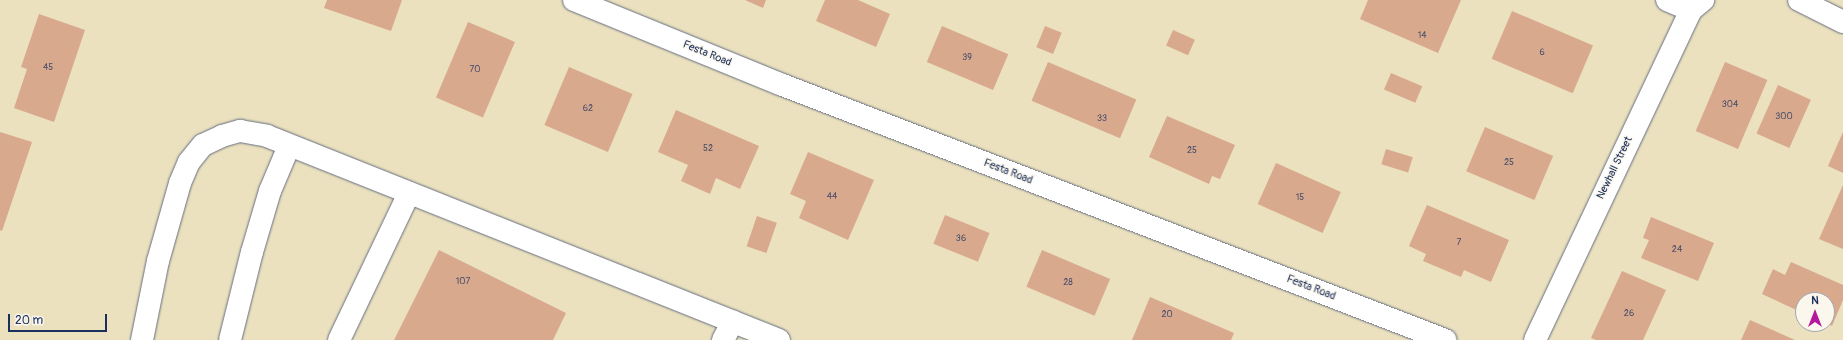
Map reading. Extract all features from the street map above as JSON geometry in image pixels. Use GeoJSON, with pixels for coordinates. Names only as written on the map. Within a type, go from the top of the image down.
{"type":"FeatureCollection","features":[{"type":"Feature","properties":{"kind":"street","name":"Festa Road"},"geometry":{"type":"LineString","coordinates":[[574,0],[787,86],[1444,340]]}},
{"type":"Feature","properties":{"kind":"street"},"geometry":{"type":"LineString","coordinates":[[1667,0],[1697,5]]}},
{"type":"Feature","properties":{"kind":"street"},"geometry":{"type":"LineString","coordinates":[[1799,0],[1843,22]]}},
{"type":"Feature","properties":{"kind":"street","name":"Newhall Street"},"geometry":{"type":"LineString","coordinates":[[1535,340],[1697,5]]}},
{"type":"Feature","properties":{"kind":"street"},"geometry":{"type":"LineString","coordinates":[[142,340],[158,261],[180,183],[189,162],[204,145],[222,136],[240,132],[267,136],[409,193],[728,331],[779,340]]}},
{"type":"Feature","properties":{"kind":"street"},"geometry":{"type":"LineString","coordinates":[[230,340],[252,252],[270,191],[289,146]]}},
{"type":"Feature","properties":{"kind":"street"},"geometry":{"type":"LineString","coordinates":[[339,340],[409,193]]}},
{"type":"Feature","properties":{"kind":"building"},"geometry":{"type":"Polygon","coordinates":[[[327,0],[402,0],[391,31],[324,8],[327,0]]]}},
{"type":"Feature","properties":{"kind":"building"},"geometry":{"type":"Polygon","coordinates":[[[745,0],[766,0],[763,8],[745,0]]]}},
{"type":"Feature","properties":{"kind":"building"},"geometry":{"type":"Polygon","coordinates":[[[825,0],[858,0],[890,14],[876,47],[816,21],[825,0]]]}},
{"type":"Feature","properties":{"kind":"building"},"geometry":{"type":"Polygon","coordinates":[[[1368,0],[1461,0],[1438,53],[1360,19],[1368,0]]]}},
{"type":"Feature","properties":{"kind":"building"},"geometry":{"type":"Polygon","coordinates":[[[1512,11],[1593,45],[1573,93],[1492,59],[1512,11]]]}},
{"type":"Feature","properties":{"kind":"building"},"geometry":{"type":"Polygon","coordinates":[[[39,14],[85,30],[54,122],[14,108],[27,69],[21,67],[39,14]]]}},
{"type":"Feature","properties":{"kind":"building"},"geometry":{"type":"Polygon","coordinates":[[[468,22],[515,42],[483,117],[436,97],[468,22]]]}},
{"type":"Feature","properties":{"kind":"building"},"geometry":{"type":"Polygon","coordinates":[[[942,26],[1008,54],[993,90],[927,62],[942,26]]]}},
{"type":"Feature","properties":{"kind":"building"},"geometry":{"type":"Polygon","coordinates":[[[1045,26],[1062,33],[1053,54],[1036,47],[1045,26]]]}},
{"type":"Feature","properties":{"kind":"building"},"geometry":{"type":"Polygon","coordinates":[[[1173,30],[1195,40],[1188,55],[1166,46],[1173,30]]]}},
{"type":"Feature","properties":{"kind":"building"},"geometry":{"type":"Polygon","coordinates":[[[1048,62],[1136,100],[1120,138],[1032,101],[1048,62]]]}},
{"type":"Feature","properties":{"kind":"building"},"geometry":{"type":"Polygon","coordinates":[[[1725,62],[1767,80],[1738,149],[1696,131],[1725,62]]]}},
{"type":"Feature","properties":{"kind":"building"},"geometry":{"type":"Polygon","coordinates":[[[569,67],[633,94],[608,152],[544,125],[569,67]]]}},
{"type":"Feature","properties":{"kind":"building"},"geometry":{"type":"Polygon","coordinates":[[[1391,73],[1422,86],[1415,103],[1384,90],[1391,73]]]}},
{"type":"Feature","properties":{"kind":"building"},"geometry":{"type":"Polygon","coordinates":[[[1778,85],[1811,100],[1789,148],[1756,133],[1778,85]]]}},
{"type":"Feature","properties":{"kind":"building"},"geometry":{"type":"Polygon","coordinates":[[[676,110],[759,146],[740,189],[716,178],[710,194],[681,181],[688,165],[658,152],[676,110]]]}},
{"type":"Feature","properties":{"kind":"building"},"geometry":{"type":"Polygon","coordinates":[[[1167,116],[1235,145],[1220,179],[1212,176],[1209,184],[1149,157],[1167,116]]]}},
{"type":"Feature","properties":{"kind":"building"},"geometry":{"type":"Polygon","coordinates":[[[1485,127],[1553,156],[1534,200],[1466,171],[1485,127]]]}},
{"type":"Feature","properties":{"kind":"building"},"geometry":{"type":"Polygon","coordinates":[[[0,132],[32,142],[2,231],[0,230],[0,132]]]}},
{"type":"Feature","properties":{"kind":"building"},"geometry":{"type":"Polygon","coordinates":[[[1843,132],[1843,173],[1828,166],[1843,132]]]}},
{"type":"Feature","properties":{"kind":"building"},"geometry":{"type":"Polygon","coordinates":[[[1386,149],[1413,157],[1408,172],[1381,164],[1386,149]]]}},
{"type":"Feature","properties":{"kind":"building"},"geometry":{"type":"Polygon","coordinates":[[[808,152],[874,180],[848,240],[799,218],[806,201],[790,194],[808,152]]]}},
{"type":"Feature","properties":{"kind":"building"},"geometry":{"type":"Polygon","coordinates":[[[1276,163],[1341,192],[1323,233],[1258,204],[1276,163]]]}},
{"type":"Feature","properties":{"kind":"building"},"geometry":{"type":"Polygon","coordinates":[[[1843,185],[1843,249],[1819,239],[1843,185]]]}},
{"type":"Feature","properties":{"kind":"building"},"geometry":{"type":"Polygon","coordinates":[[[1427,205],[1509,240],[1491,282],[1464,270],[1461,277],[1423,261],[1426,254],[1409,246],[1427,205]]]}},
{"type":"Feature","properties":{"kind":"building"},"geometry":{"type":"Polygon","coordinates":[[[945,215],[990,233],[978,262],[933,244],[945,215]]]}},
{"type":"Feature","properties":{"kind":"building"},"geometry":{"type":"Polygon","coordinates":[[[757,216],[777,223],[766,253],[747,246],[757,216]]]}},
{"type":"Feature","properties":{"kind":"building"},"geometry":{"type":"Polygon","coordinates":[[[1651,217],[1714,243],[1698,281],[1641,258],[1649,240],[1643,238],[1651,217]]]}},
{"type":"Feature","properties":{"kind":"building"},"geometry":{"type":"Polygon","coordinates":[[[439,250],[566,313],[553,340],[394,340],[439,250]]]}},
{"type":"Feature","properties":{"kind":"building"},"geometry":{"type":"Polygon","coordinates":[[[1042,250],[1110,279],[1094,316],[1026,287],[1042,250]]]}},
{"type":"Feature","properties":{"kind":"building"},"geometry":{"type":"Polygon","coordinates":[[[1791,262],[1843,285],[1843,300],[1835,319],[1835,292],[1795,292],[1795,309],[1762,294],[1773,269],[1785,275],[1791,262]]]}},
{"type":"Feature","properties":{"kind":"building"},"geometry":{"type":"Polygon","coordinates":[[[1622,271],[1666,290],[1643,340],[1596,340],[1591,338],[1622,271]]]}},
{"type":"Feature","properties":{"kind":"building"},"geometry":{"type":"Polygon","coordinates":[[[1150,297],[1234,333],[1231,340],[1132,340],[1150,297]]]}},
{"type":"Feature","properties":{"kind":"building"},"geometry":{"type":"Polygon","coordinates":[[[1750,320],[1795,340],[1741,340],[1750,320]]]}}]}
